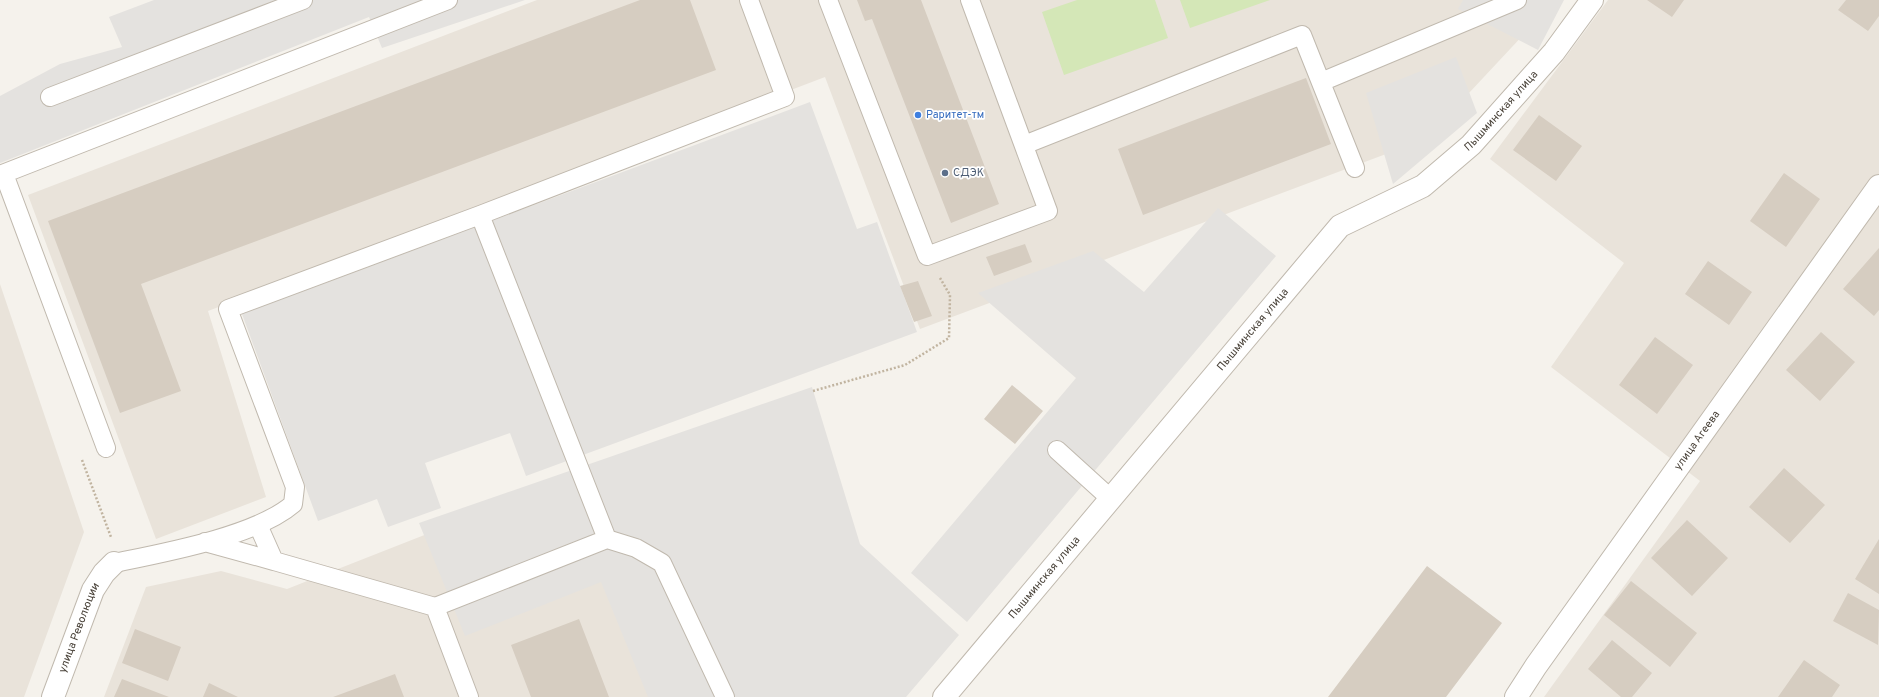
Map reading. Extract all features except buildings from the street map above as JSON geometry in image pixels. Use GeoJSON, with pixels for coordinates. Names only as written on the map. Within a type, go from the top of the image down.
{"type":"FeatureCollection","features":[{"type":"Feature","properties":{"kind":"street","name":"Пышминская улица"},"geometry":{"type":"LineString","coordinates":[[944,697],[1340,226],[1423,186],[1470,145],[1554,52],[1592,0]]}},
{"type":"Feature","properties":{"kind":"street","name":"улица Агеева"},"geometry":{"type":"LineString","coordinates":[[1516,697],[1536,666],[1879,186]]}},
{"type":"Feature","properties":{"kind":"street","name":"улица Революции"},"geometry":{"type":"LineString","coordinates":[[53,697],[93,590],[104,573],[114,563]]}},
{"type":"Feature","properties":{"kind":"lane"},"geometry":{"type":"LineString","coordinates":[[50,96],[303,0]]}},
{"type":"Feature","properties":{"kind":"lane"},"geometry":{"type":"LineString","coordinates":[[106,448],[2,175],[448,0]]}},
{"type":"Feature","properties":{"kind":"lane"},"geometry":{"type":"LineString","coordinates":[[114,563],[205,542],[258,525],[284,512],[293,504],[295,486],[228,309],[480,215],[786,97],[749,0]]}},
{"type":"Feature","properties":{"kind":"lane"},"geometry":{"type":"LineString","coordinates":[[828,0],[927,256],[1048,211],[970,0]]}},
{"type":"Feature","properties":{"kind":"lane"},"geometry":{"type":"LineString","coordinates":[[1321,82],[1518,0]]}},
{"type":"Feature","properties":{"kind":"lane"},"geometry":{"type":"LineString","coordinates":[[1024,145],[1302,35],[1355,168]]}},
{"type":"Feature","properties":{"kind":"lane"},"geometry":{"type":"LineString","coordinates":[[480,215],[607,539]]}},
{"type":"Feature","properties":{"kind":"lane"},"geometry":{"type":"LineString","coordinates":[[1058,450],[1110,499]]}},
{"type":"Feature","properties":{"kind":"lane"},"geometry":{"type":"LineString","coordinates":[[258,525],[274,561]]}},
{"type":"Feature","properties":{"kind":"lane"},"geometry":{"type":"LineString","coordinates":[[205,542],[435,607],[607,539],[636,548],[662,564],[725,697]]}},
{"type":"Feature","properties":{"kind":"lane"},"geometry":{"type":"LineString","coordinates":[[435,607],[469,697]]}},
{"type":"Feature","properties":{"kind":"path"},"geometry":{"type":"LineString","coordinates":[[813,391],[905,365],[950,338],[950,295],[927,256]]}},
{"type":"Feature","properties":{"kind":"path"},"geometry":{"type":"LineString","coordinates":[[88,477],[113,544],[114,563]]}},
{"type":"Feature","properties":{"kind":"shaded area"},"geometry":{"type":"Polygon","coordinates":[[[154,0],[525,0],[382,48],[369,17],[0,163],[0,96],[60,64],[122,47],[109,17],[154,0]]]}},
{"type":"Feature","properties":{"kind":"shaded area"},"geometry":{"type":"Polygon","coordinates":[[[537,0],[1556,0],[1426,139],[920,329],[825,77],[208,311],[266,497],[156,539],[28,195],[537,0]]]}},
{"type":"Feature","properties":{"kind":"shaded area"},"geometry":{"type":"Polygon","coordinates":[[[1463,0],[1564,0],[1538,50],[1458,9],[1463,0]]]}},
{"type":"Feature","properties":{"kind":"shaded area"},"geometry":{"type":"Polygon","coordinates":[[[1608,0],[1879,0],[1879,697],[1544,697],[1700,481],[1551,367],[1624,263],[1490,159],[1608,0]]]}},
{"type":"Feature","properties":{"kind":"shaded area"},"geometry":{"type":"Polygon","coordinates":[[[1456,57],[1477,113],[1393,184],[1366,93],[1456,57]]]}},
{"type":"Feature","properties":{"kind":"shaded area"},"geometry":{"type":"Polygon","coordinates":[[[810,102],[857,229],[877,222],[917,332],[526,476],[510,433],[425,463],[441,508],[388,527],[377,499],[318,521],[242,314],[810,102]]]}},
{"type":"Feature","properties":{"kind":"shaded area"},"geometry":{"type":"Polygon","coordinates":[[[1218,208],[1276,256],[967,622],[911,573],[1076,378],[978,293],[1093,251],[1144,292],[1218,208]]]}},
{"type":"Feature","properties":{"kind":"shaded area"},"geometry":{"type":"Polygon","coordinates":[[[0,284],[84,532],[24,697],[0,697],[0,284]]]}},
{"type":"Feature","properties":{"kind":"shaded area"},"geometry":{"type":"Polygon","coordinates":[[[812,387],[860,544],[959,635],[906,697],[648,697],[601,582],[465,636],[419,523],[812,387]]]}},
{"type":"Feature","properties":{"kind":"shaded area"},"geometry":{"type":"Polygon","coordinates":[[[600,466],[695,697],[104,697],[146,587],[221,571],[287,589],[600,466]]]}},
{"type":"Feature","properties":{"kind":"green space"},"geometry":{"type":"Polygon","coordinates":[[[1077,0],[1155,0],[1168,38],[1064,75],[1042,12],[1077,0]]]}},
{"type":"Feature","properties":{"kind":"green space"},"geometry":{"type":"Polygon","coordinates":[[[1180,0],[1270,0],[1190,28],[1180,0]]]}},
{"type":"Feature","properties":{"kind":"place","name":"Раритет-тм"},"geometry":{"type":"Point","coordinates":[918,115]}},
{"type":"Feature","properties":{"kind":"place","name":"СДЭК"},"geometry":{"type":"Point","coordinates":[945,173]}}]}
